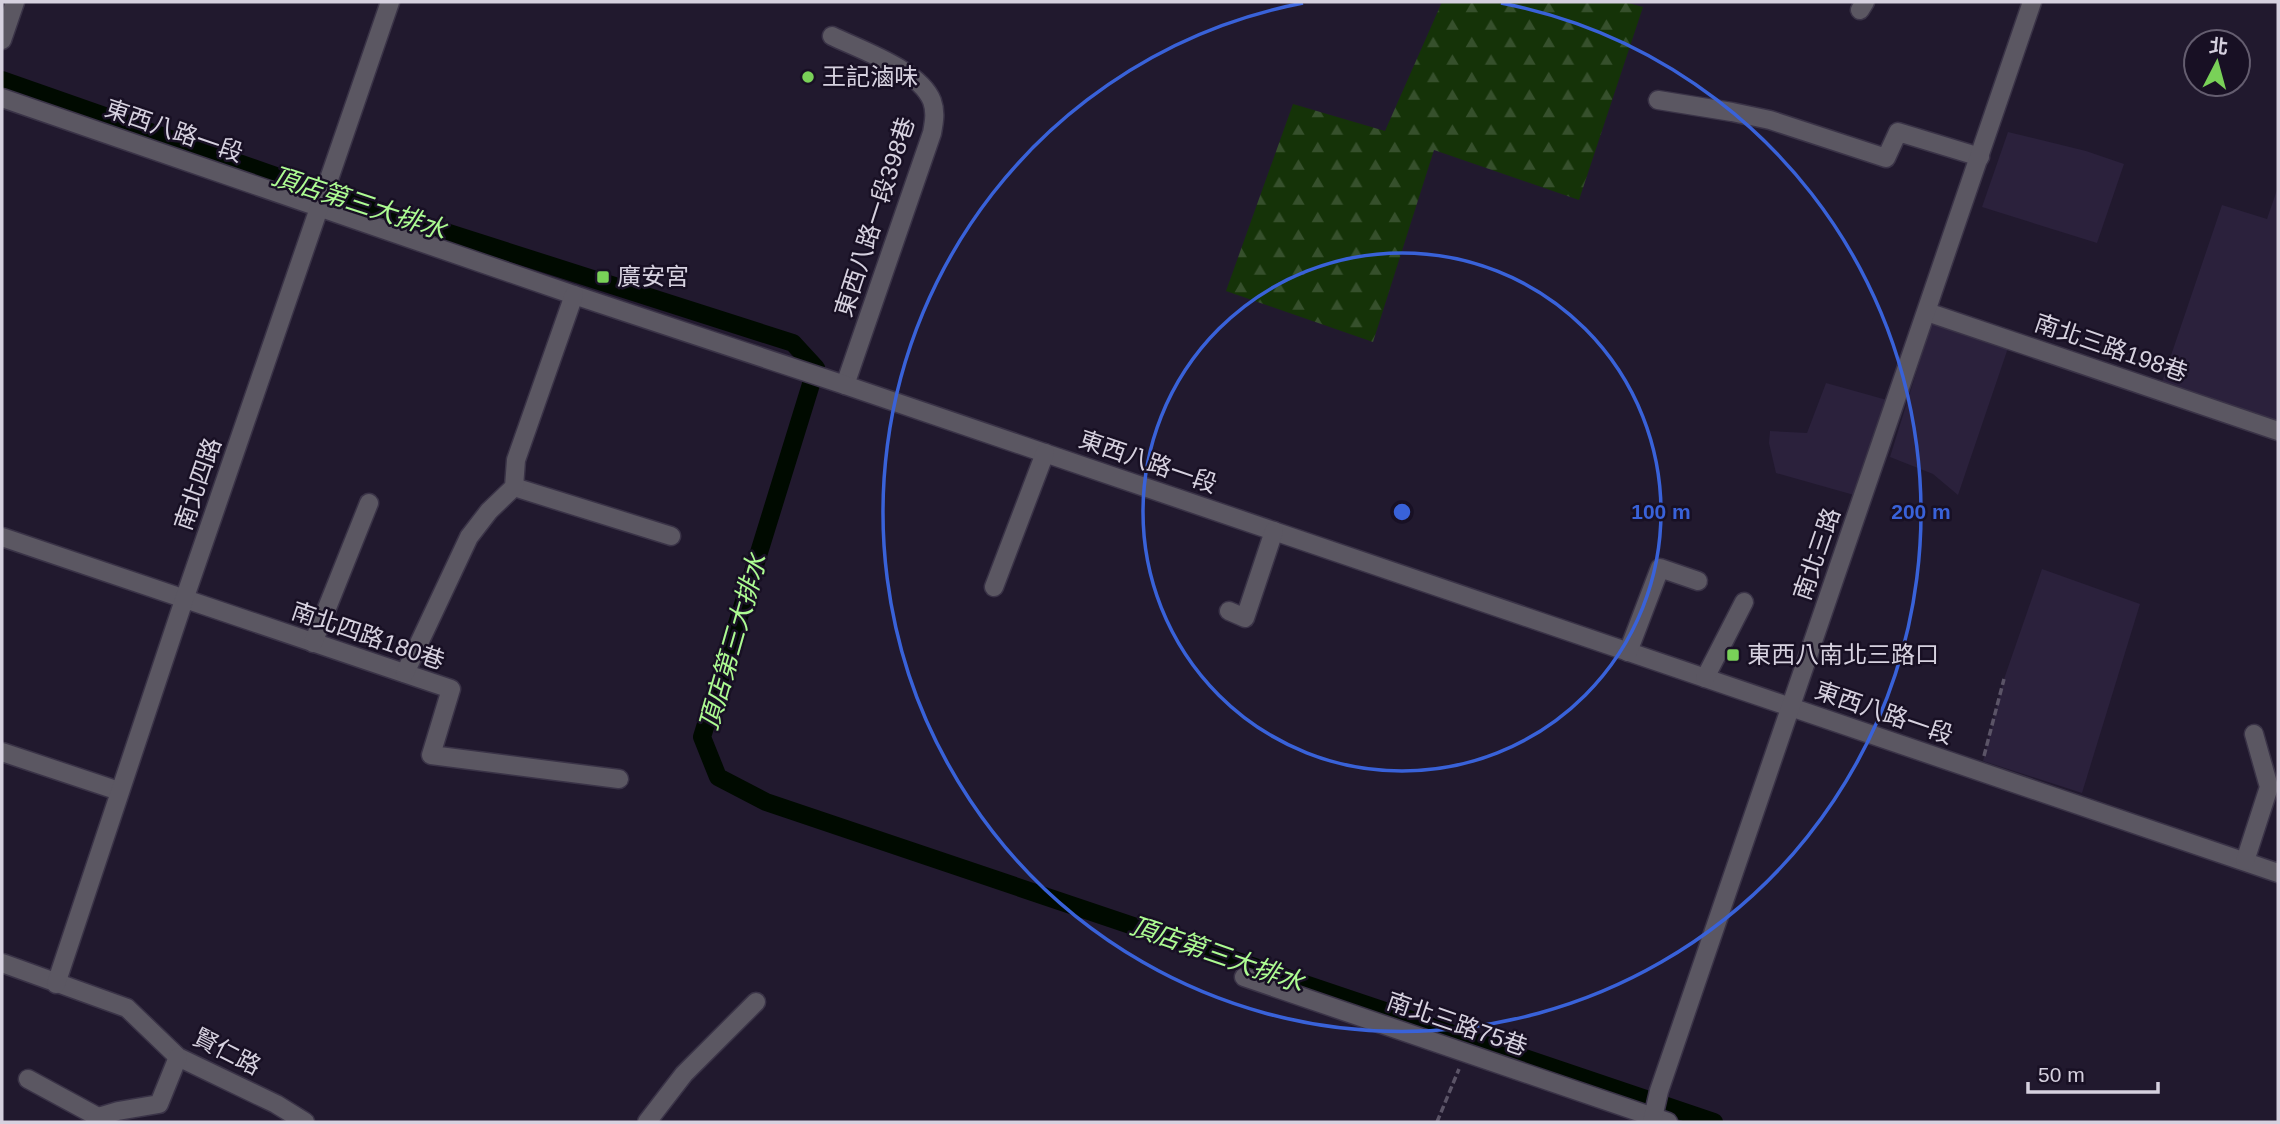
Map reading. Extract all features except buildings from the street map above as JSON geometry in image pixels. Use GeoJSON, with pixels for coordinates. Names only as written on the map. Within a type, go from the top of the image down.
{"type":"FeatureCollection","features":[{"type":"Feature","properties":{"kind":"street"},"geometry":{"type":"LineString","coordinates":[[2,40],[15,2]]}},
{"type":"Feature","properties":{"kind":"street","name":"南北四路"},"geometry":{"type":"LineString","coordinates":[[56,984],[119,791],[390,2]]}},
{"type":"Feature","properties":{"kind":"street","name":"南北三路"},"geometry":{"type":"LineString","coordinates":[[1658,1121],[1659,1091],[2032,2]]}},
{"type":"Feature","properties":{"kind":"street","name":"東西八路一段398巷"},"geometry":{"type":"LineString","coordinates":[[832,36],[912,75],[931,98],[935,114],[932,133],[845,385]]}},
{"type":"Feature","properties":{"kind":"street","name":"東西八路一段"},"geometry":{"type":"LineString","coordinates":[[2,98],[574,295],[2278,873]]}},
{"type":"Feature","properties":{"kind":"street"},"geometry":{"type":"LineString","coordinates":[[1658,100],[1770,120],[1886,158],[1898,132],[1980,157]]}},
{"type":"Feature","properties":{"kind":"street"},"geometry":{"type":"LineString","coordinates":[[405,673],[469,537],[488,511],[513,487],[516,460],[574,295]]}},
{"type":"Feature","properties":{"kind":"street","name":"南北三路198巷"},"geometry":{"type":"LineString","coordinates":[[1927,312],[2278,431]]}},
{"type":"Feature","properties":{"kind":"street"},"geometry":{"type":"LineString","coordinates":[[994,587],[1045,453]]}},
{"type":"Feature","properties":{"kind":"street"},"geometry":{"type":"LineString","coordinates":[[513,487],[671,536]]}},
{"type":"Feature","properties":{"kind":"street"},"geometry":{"type":"LineString","coordinates":[[313,643],[369,503]]}},
{"type":"Feature","properties":{"kind":"street"},"geometry":{"type":"LineString","coordinates":[[1228,611],[1245,618],[1274,531]]}},
{"type":"Feature","properties":{"kind":"street","name":"南北四路180巷"},"geometry":{"type":"LineString","coordinates":[[2,537],[451,689],[431,755],[619,779]]}},
{"type":"Feature","properties":{"kind":"street"},"geometry":{"type":"LineString","coordinates":[[1628,652],[1660,568],[1698,581]]}},
{"type":"Feature","properties":{"kind":"street"},"geometry":{"type":"LineString","coordinates":[[1705,678],[1744,602]]}},
{"type":"Feature","properties":{"kind":"street"},"geometry":{"type":"LineString","coordinates":[[2245,861],[2269,787],[2254,734]]}},
{"type":"Feature","properties":{"kind":"street"},"geometry":{"type":"LineString","coordinates":[[2,752],[119,791]]}},
{"type":"Feature","properties":{"kind":"street","name":"賢仁路"},"geometry":{"type":"LineString","coordinates":[[2,963],[127,1008],[178,1056],[276,1104],[305,1122]]}},
{"type":"Feature","properties":{"kind":"street","name":"南北三路75巷"},"geometry":{"type":"LineString","coordinates":[[1244,977],[1658,1121]]}},
{"type":"Feature","properties":{"kind":"street"},"geometry":{"type":"LineString","coordinates":[[647,1122],[684,1074],[756,1002]]}},
{"type":"Feature","properties":{"kind":"street"},"geometry":{"type":"LineString","coordinates":[[28,1079],[96,1120],[118,1111],[159,1104],[178,1056]]}},
{"type":"Feature","properties":{"kind":"path"},"geometry":{"type":"LineString","coordinates":[[1980,772],[2004,679]]}},
{"type":"Feature","properties":{"kind":"path"},"geometry":{"type":"LineString","coordinates":[[1437,1122],[1465,1053]]}},
{"type":"Feature","properties":{"kind":"shaded area"},"geometry":{"type":"Polygon","coordinates":[[[2008,132],[2086,151],[2124,164],[2097,243],[1982,207],[2008,132]]]}},
{"type":"Feature","properties":{"kind":"shaded area"},"geometry":{"type":"Polygon","coordinates":[[[2278,187],[2278,422],[2162,382],[2222,205],[2267,219],[2278,187]]]}},
{"type":"Feature","properties":{"kind":"shaded area"},"geometry":{"type":"Polygon","coordinates":[[[1932,322],[2008,348],[1958,495],[1933,474],[1890,457],[1932,322]]]}},
{"type":"Feature","properties":{"kind":"shaded area"},"geometry":{"type":"Polygon","coordinates":[[[1826,383],[1887,400],[1854,495],[1776,473],[1769,443],[1770,431],[1807,433],[1826,383]]]}},
{"type":"Feature","properties":{"kind":"shaded area"},"geometry":{"type":"Polygon","coordinates":[[[2042,569],[2140,604],[2082,793],[1983,761],[2004,679],[2042,569]]]}},
{"type":"Feature","properties":{"kind":"green space"},"geometry":{"type":"Polygon","coordinates":[[[1442,2],[1625,2],[1643,7],[1579,200],[1434,150],[1373,342],[1226,291],[1293,104],[1385,131],[1442,2]]]}},
{"type":"Feature","properties":{"kind":"waterway","name":"頂店第三大排水"},"geometry":{"type":"LineString","coordinates":[[2,80],[330,195],[793,343],[816,368],[702,737],[718,777],[766,802],[1714,1122]]}},
{"type":"Feature","properties":{"kind":"place","name":"王記滷味"},"geometry":{"type":"Point","coordinates":[808,77]}},
{"type":"Feature","properties":{"kind":"place","name":"廣安宮"},"geometry":{"type":"Point","coordinates":[603,277]}},
{"type":"Feature","properties":{"kind":"place","name":"東西八南北三路口"},"geometry":{"type":"Point","coordinates":[1733,655]}}]}
